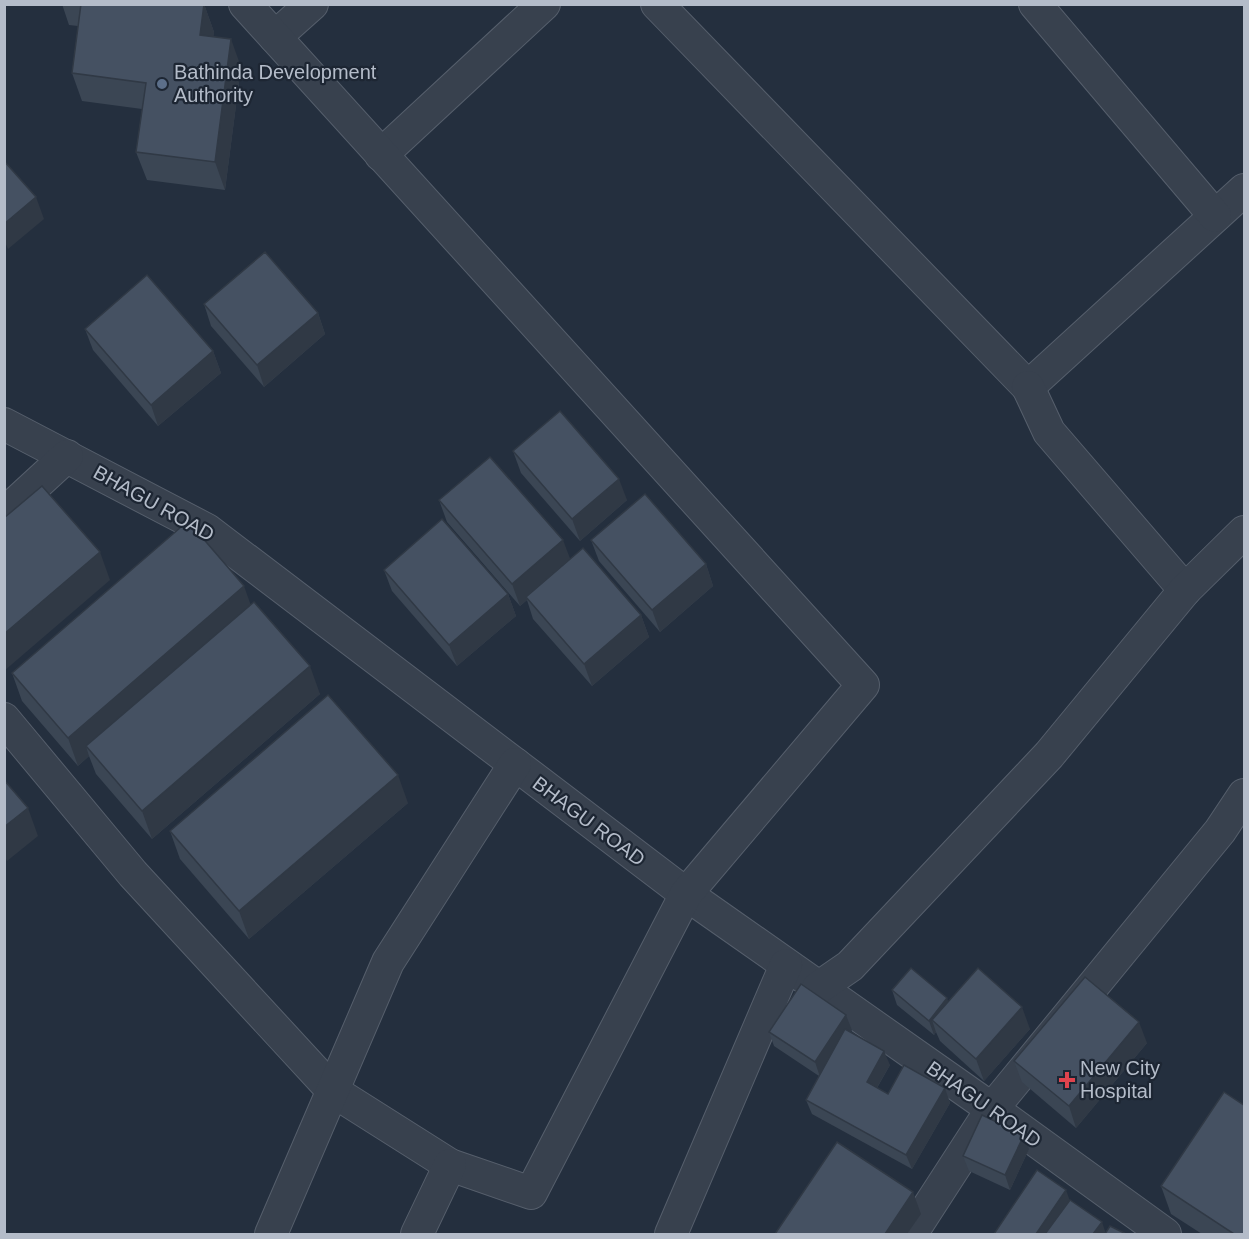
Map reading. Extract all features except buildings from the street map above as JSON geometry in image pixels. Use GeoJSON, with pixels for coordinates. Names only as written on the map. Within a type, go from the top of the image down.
{"type":"FeatureCollection","features":[{"type":"Feature","properties":{"kind":"street"},"geometry":{"type":"LineString","coordinates":[[4,719],[133,874],[333,1091],[450,1165],[531,1193],[686,894],[863,686],[245,4]]}},
{"type":"Feature","properties":{"kind":"street"},"geometry":{"type":"LineString","coordinates":[[274,37],[312,4]]}},
{"type":"Feature","properties":{"kind":"street"},"geometry":{"type":"LineString","coordinates":[[381,155],[543,4]]}},
{"type":"Feature","properties":{"kind":"street"},"geometry":{"type":"LineString","coordinates":[[657,4],[1028,387],[1049,432],[1185,590]]}},
{"type":"Feature","properties":{"kind":"street"},"geometry":{"type":"LineString","coordinates":[[1039,6],[1215,216]]}},
{"type":"Feature","properties":{"kind":"street"},"geometry":{"type":"LineString","coordinates":[[1028,387],[1245,189]]}},
{"type":"Feature","properties":{"kind":"street","name":"BHAGU ROAD"},"geometry":{"type":"LineString","coordinates":[[4,424],[207,530],[686,894],[992,1109],[1126,1223],[1165,1234]]}},
{"type":"Feature","properties":{"kind":"street"},"geometry":{"type":"LineString","coordinates":[[4,514],[67,456]]}},
{"type":"Feature","properties":{"kind":"street"},"geometry":{"type":"LineString","coordinates":[[818,988],[850,966],[1049,755],[1185,590],[1245,532]]}},
{"type":"Feature","properties":{"kind":"street"},"geometry":{"type":"LineString","coordinates":[[272,1234],[388,962],[515,764]]}},
{"type":"Feature","properties":{"kind":"street"},"geometry":{"type":"LineString","coordinates":[[911,1234],[992,1109],[1220,831],[1245,795]]}},
{"type":"Feature","properties":{"kind":"street"},"geometry":{"type":"LineString","coordinates":[[671,1234],[786,965]]}},
{"type":"Feature","properties":{"kind":"street"},"geometry":{"type":"LineString","coordinates":[[417,1234],[450,1165]]}},
{"type":"Feature","properties":{"kind":"place","name":"Bathinda Development Authority"},"geometry":{"type":"Point","coordinates":[162,84]}},
{"type":"Feature","properties":{"kind":"place","name":"New City Hospital"},"geometry":{"type":"Point","coordinates":[1067,1080]}}]}
